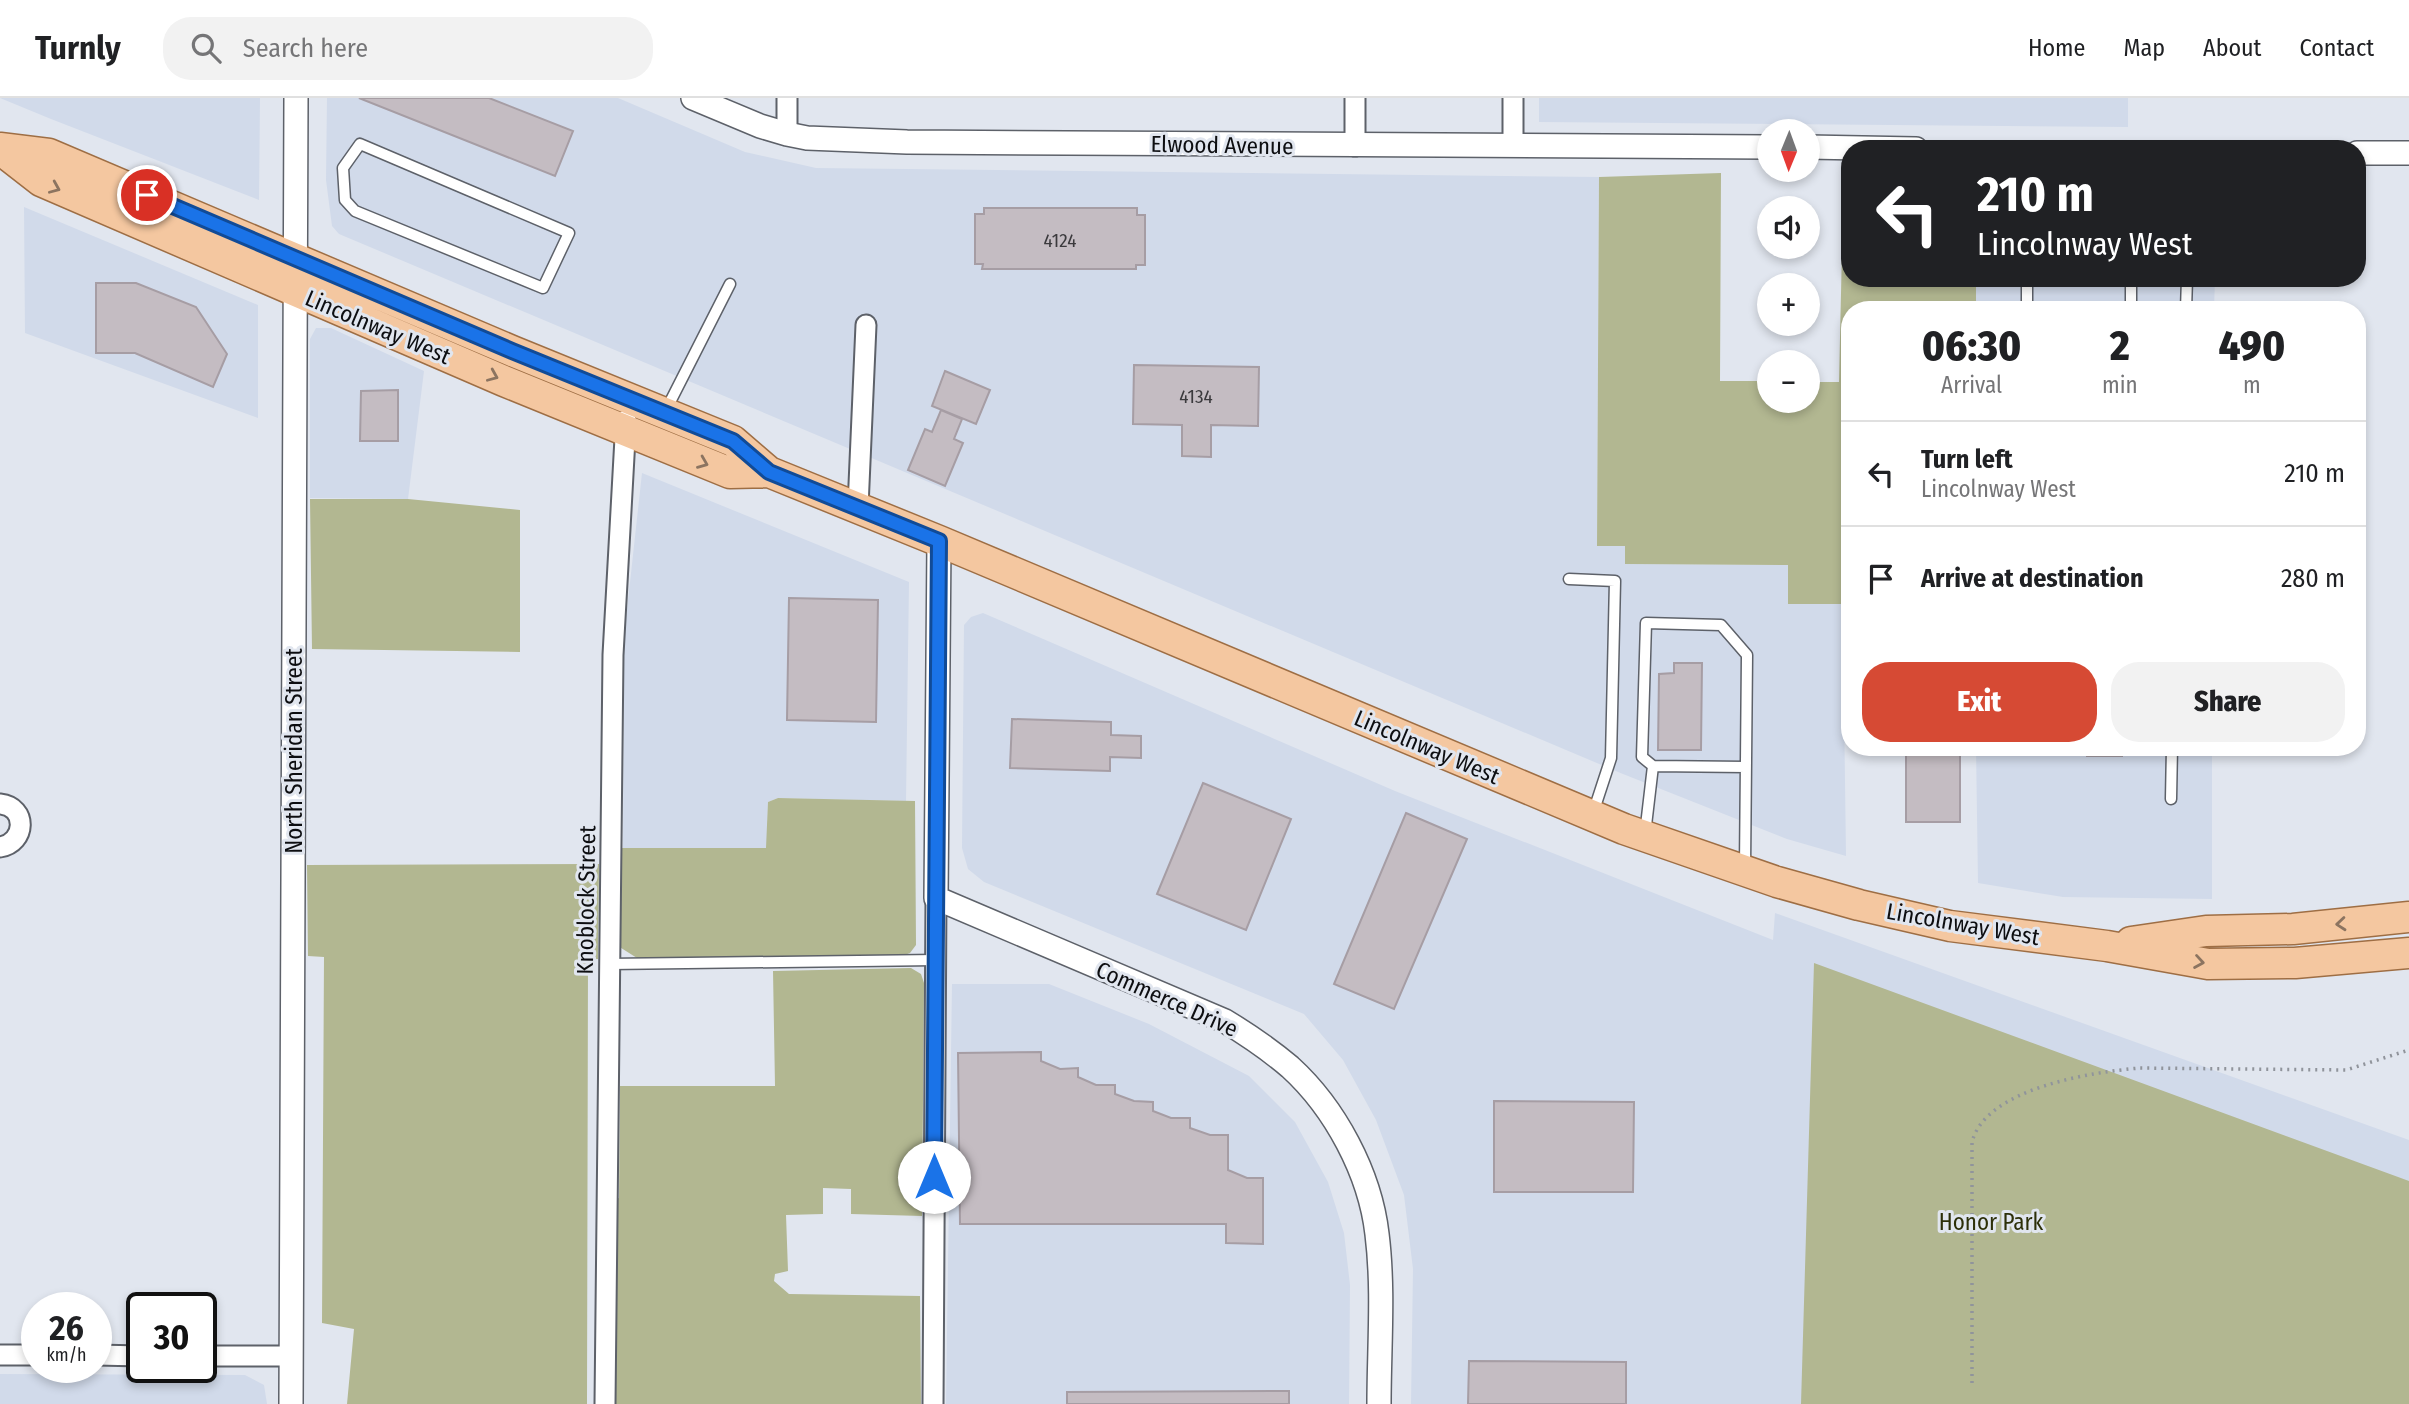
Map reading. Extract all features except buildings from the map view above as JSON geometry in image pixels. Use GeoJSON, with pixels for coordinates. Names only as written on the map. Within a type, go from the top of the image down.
{"type":"FeatureCollection","features":[{"type":"Feature","properties":{"kind":"main road","name":"Lincolnway West"},"geometry":{"type":"LineString","coordinates":[[0,148],[49,154],[733,441],[769,472],[1592,816],[1745,871],[1858,905],[1950,926],[2108,946],[2208,964],[2295,963],[2409,953]]}},
{"type":"Feature","properties":{"kind":"main road","name":"Lincolnway West"},"geometry":{"type":"LineString","coordinates":[[0,148],[41,181],[626,431],[730,473],[769,472]]}},
{"type":"Feature","properties":{"kind":"main road","name":"Lincolnway West"},"geometry":{"type":"LineString","coordinates":[[2108,946],[2206,931],[2292,929],[2409,917]]}},
{"type":"Feature","properties":{"kind":"street","name":"North Sheridan Street"},"geometry":{"type":"LineString","coordinates":[[290,1404],[296,98]]}},
{"type":"Feature","properties":{"kind":"street","name":"Elwood Avenue"},"geometry":{"type":"LineString","coordinates":[[693,98],[760,126],[807,138],[907,142],[1757,147]]}},
{"type":"Feature","properties":{"kind":"street"},"geometry":{"type":"LineString","coordinates":[[787,98],[787,134]]}},
{"type":"Feature","properties":{"kind":"street"},"geometry":{"type":"LineString","coordinates":[[1355,98],[1355,146]]}},
{"type":"Feature","properties":{"kind":"street"},"geometry":{"type":"LineString","coordinates":[[1513,98],[1513,145]]}},
{"type":"Feature","properties":{"kind":"street"},"geometry":{"type":"LineString","coordinates":[[1820,147],[1841,148]]}},
{"type":"Feature","properties":{"kind":"street"},"geometry":{"type":"LineString","coordinates":[[2366,153],[2409,153]]}},
{"type":"Feature","properties":{"kind":"street"},"geometry":{"type":"LineString","coordinates":[[858,507],[866,325]]}},
{"type":"Feature","properties":{"kind":"street","name":"Knoblock Street"},"geometry":{"type":"LineString","coordinates":[[605,1404],[613,655],[626,398]]}},
{"type":"Feature","properties":{"kind":"street"},"geometry":{"type":"LineString","coordinates":[[933,1404],[939,541]]}},
{"type":"Feature","properties":{"kind":"street"},"geometry":{"type":"LineString","coordinates":[[0,804],[17,813],[21,827],[15,840],[0,847]]}},
{"type":"Feature","properties":{"kind":"street","name":"Commerce Drive"},"geometry":{"type":"LineString","coordinates":[[936,898],[1225,1021],[1264,1046],[1292,1069],[1316,1095],[1337,1124],[1353,1156],[1366,1189],[1377,1231],[1379,1404]]}},
{"type":"Feature","properties":{"kind":"street"},"geometry":{"type":"LineString","coordinates":[[0,1354],[21,1355]]}},
{"type":"Feature","properties":{"kind":"street"},"geometry":{"type":"LineString","coordinates":[[217,1356],[290,1356]]}},
{"type":"Feature","properties":{"kind":"lane"},"geometry":{"type":"LineString","coordinates":[[360,144],[569,233],[542,288],[355,211],[345,200],[343,168],[360,144]]}},
{"type":"Feature","properties":{"kind":"lane"},"geometry":{"type":"LineString","coordinates":[[664,413],[730,284]]}},
{"type":"Feature","properties":{"kind":"lane"},"geometry":{"type":"LineString","coordinates":[[1570,579],[1615,581],[1611,758],[1592,816]]}},
{"type":"Feature","properties":{"kind":"lane"},"geometry":{"type":"LineString","coordinates":[[1745,871],[1746,767],[1747,656],[1721,625],[1646,623],[1642,757],[1653,766],[1746,767]]}},
{"type":"Feature","properties":{"kind":"lane"},"geometry":{"type":"LineString","coordinates":[[2171,799],[2172,756]]}},
{"type":"Feature","properties":{"kind":"lane"},"geometry":{"type":"LineString","coordinates":[[1645,837],[1653,766]]}},
{"type":"Feature","properties":{"kind":"lane"},"geometry":{"type":"LineString","coordinates":[[609,964],[936,960]]}},
{"type":"Feature","properties":{"kind":"path"},"geometry":{"type":"LineString","coordinates":[[1972,1383],[1972,1142],[1975,1130],[1997,1110],[2021,1095],[2039,1088],[2096,1073],[2140,1068],[2346,1070],[2409,1050]]}},
{"type":"Feature","properties":{"kind":"shaded area"},"geometry":{"type":"Polygon","coordinates":[[[0,98],[260,98],[259,200],[51,119],[0,98]]]}},
{"type":"Feature","properties":{"kind":"shaded area"},"geometry":{"type":"Polygon","coordinates":[[[327,98],[618,98],[745,152],[816,168],[1599,177],[1597,546],[1625,546],[1625,564],[1788,565],[1788,604],[1841,604],[1841,756],[1845,756],[1846,856],[1787,839],[1623,774],[339,234],[332,226],[326,180],[327,98]]]}},
{"type":"Feature","properties":{"kind":"shaded area"},"geometry":{"type":"Polygon","coordinates":[[[1539,98],[2128,98],[2128,127],[1820,124],[1820,119],[1757,119],[1757,124],[1539,122],[1539,98]]]}},
{"type":"Feature","properties":{"kind":"shaded area"},"geometry":{"type":"Polygon","coordinates":[[[24,207],[258,305],[258,418],[25,333],[24,207]]]}},
{"type":"Feature","properties":{"kind":"shaded area"},"geometry":{"type":"Polygon","coordinates":[[[1976,287],[2215,287],[2214,301],[1976,301],[1976,287]]]}},
{"type":"Feature","properties":{"kind":"shaded area"},"geometry":{"type":"Polygon","coordinates":[[[316,328],[331,328],[424,371],[408,499],[310,498],[310,339],[316,328]]]}},
{"type":"Feature","properties":{"kind":"shaded area"},"geometry":{"type":"Polygon","coordinates":[[[642,473],[909,582],[906,801],[778,798],[768,802],[767,848],[623,848],[624,637],[642,473]]]}},
{"type":"Feature","properties":{"kind":"shaded area"},"geometry":{"type":"Polygon","coordinates":[[[983,613],[1395,791],[1773,940],[1775,913],[2409,1140],[2409,1404],[1411,1404],[1413,1269],[1404,1195],[1376,1120],[1343,1060],[1304,1014],[984,882],[968,869],[962,848],[964,625],[971,617],[983,613]]]}},
{"type":"Feature","properties":{"kind":"shaded area"},"geometry":{"type":"Polygon","coordinates":[[[1976,756],[2212,756],[2212,899],[2063,897],[1978,883],[1976,756]]]}},
{"type":"Feature","properties":{"kind":"shaded area"},"geometry":{"type":"Polygon","coordinates":[[[952,984],[1049,984],[1149,1024],[1249,1076],[1295,1122],[1328,1182],[1344,1233],[1350,1285],[1349,1404],[946,1404],[952,984]]]}},
{"type":"Feature","properties":{"kind":"shaded area"},"geometry":{"type":"Polygon","coordinates":[[[0,1374],[21,1374],[21,1383],[112,1383],[112,1374],[126,1375],[126,1383],[217,1383],[217,1375],[245,1375],[264,1385],[267,1404],[0,1404],[0,1374]]]}},
{"type":"Feature","properties":{"kind":"green space"},"geometry":{"type":"Polygon","coordinates":[[[1721,173],[1720,381],[1757,381],[1757,413],[1820,413],[1820,382],[1839,382],[1841,287],[1976,287],[1976,301],[1841,301],[1841,604],[1788,604],[1788,565],[1625,564],[1625,546],[1597,546],[1599,177],[1721,173]]]}},
{"type":"Feature","properties":{"kind":"green space"},"geometry":{"type":"Polygon","coordinates":[[[310,499],[408,499],[520,510],[520,652],[312,649],[310,499]]]}},
{"type":"Feature","properties":{"kind":"green space"},"geometry":{"type":"Polygon","coordinates":[[[778,798],[915,801],[916,945],[910,953],[899,957],[637,958],[618,946],[619,848],[766,848],[768,802],[778,798]]]}},
{"type":"Feature","properties":{"kind":"green space"},"geometry":{"type":"Polygon","coordinates":[[[599,864],[598,959],[588,959],[587,1404],[347,1404],[354,1329],[322,1323],[324,957],[308,956],[307,865],[599,864]]]}},
{"type":"Feature","properties":{"kind":"green space","name":"Honor Park"},"geometry":{"type":"Polygon","coordinates":[[[1814,963],[2409,1181],[2409,1404],[1801,1404],[1814,963]]]}},
{"type":"Feature","properties":{"kind":"green space"},"geometry":{"type":"Polygon","coordinates":[[[911,968],[921,974],[924,983],[922,1216],[851,1214],[851,1189],[823,1188],[823,1214],[786,1215],[788,1271],[775,1274],[774,1281],[789,1294],[920,1296],[921,1404],[616,1404],[615,1199],[619,1198],[620,1086],[775,1086],[773,971],[911,968]]]}},
{"type":"Feature","properties":{"kind":"route"},"geometry":{"type":"LineString","coordinates":[[147,195],[512,351],[733,441],[769,472],[939,541],[934,1177]]}}]}
